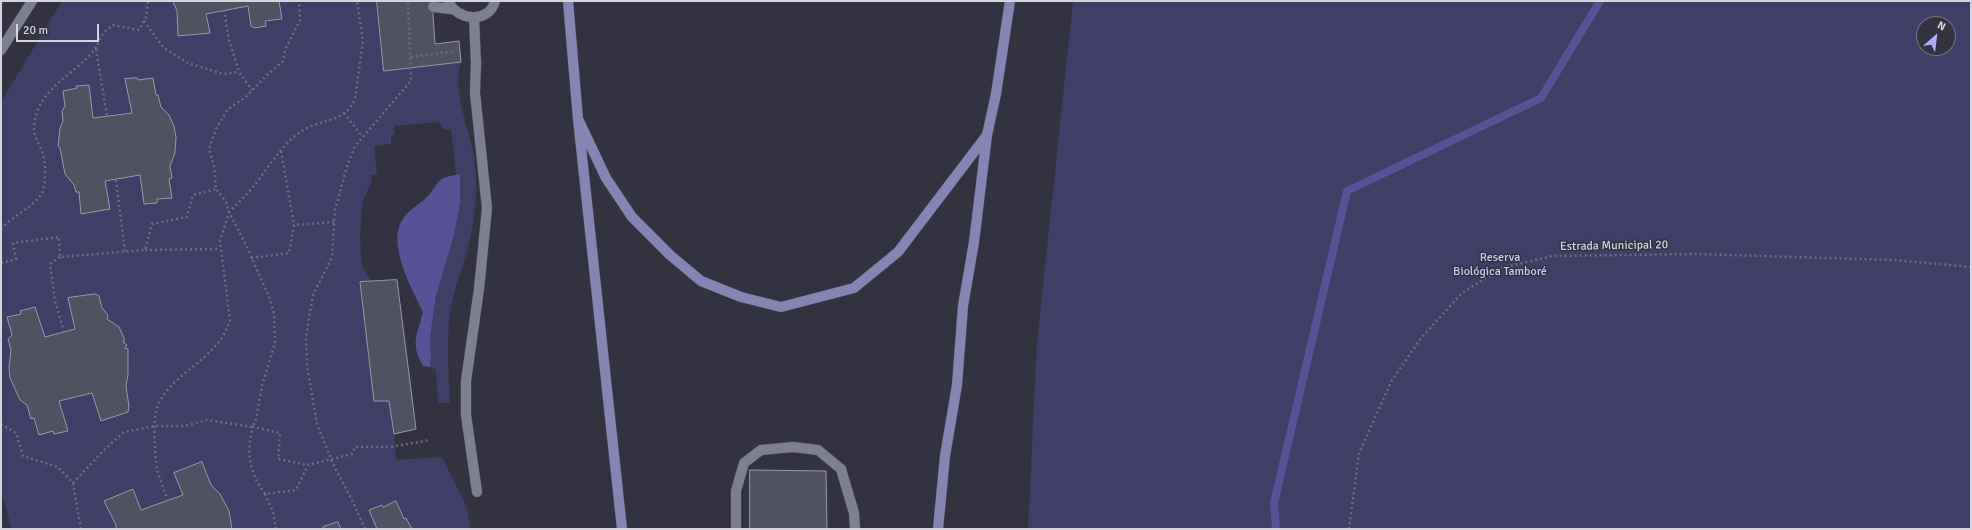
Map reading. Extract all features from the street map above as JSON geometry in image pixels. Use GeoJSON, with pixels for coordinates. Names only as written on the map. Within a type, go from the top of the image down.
{"type":"FeatureCollection","features":[{"type":"Feature","properties":{"kind":"main road"},"geometry":{"type":"LineString","coordinates":[[568,1],[578,119],[622,529]]}},
{"type":"Feature","properties":{"kind":"main road"},"geometry":{"type":"LineString","coordinates":[[938,529],[945,456],[957,385],[963,306],[974,242],[988,135],[996,94],[1010,1]]}},
{"type":"Feature","properties":{"kind":"main road"},"geometry":{"type":"LineString","coordinates":[[578,119],[606,178],[632,217],[670,255],[701,281],[741,296],[780,307],[854,288],[898,252],[988,135]]}},
{"type":"Feature","properties":{"kind":"street"},"geometry":{"type":"LineString","coordinates":[[1,50],[32,1]]}},
{"type":"Feature","properties":{"kind":"street"},"geometry":{"type":"LineString","coordinates":[[433,7],[450,5],[462,16],[474,18],[486,13],[494,1]]}},
{"type":"Feature","properties":{"kind":"street"},"geometry":{"type":"LineString","coordinates":[[474,18],[476,62],[475,93],[487,208],[479,289],[466,381],[466,415],[477,492]]}},
{"type":"Feature","properties":{"kind":"street"},"geometry":{"type":"LineString","coordinates":[[736,529],[736,491],[744,463],[761,450],[793,447],[818,450],[841,469],[854,513],[855,529]]}},
{"type":"Feature","properties":{"kind":"path"},"geometry":{"type":"LineString","coordinates":[[1,229],[6,223],[32,205],[43,192],[45,178],[43,152],[37,141],[34,129],[38,110],[48,94],[64,76],[96,48],[102,34],[113,26],[139,30],[144,21],[148,1]]}},
{"type":"Feature","properties":{"kind":"path"},"geometry":{"type":"LineString","coordinates":[[276,529],[273,512],[265,494],[254,479],[249,460],[250,436],[256,419],[262,386],[275,343],[274,314],[270,299],[229,212],[226,202],[216,190],[214,166],[209,148],[228,109],[246,97],[283,61],[285,50],[300,20],[299,1]]}},
{"type":"Feature","properties":{"kind":"path"},"geometry":{"type":"LineString","coordinates":[[168,501],[157,468],[155,426],[156,410],[165,394],[178,379],[212,352],[227,331],[230,320],[220,241],[229,212],[252,189],[281,151],[303,130],[337,118],[352,108],[355,99],[363,41],[357,1]]}},
{"type":"Feature","properties":{"kind":"path"},"geometry":{"type":"LineString","coordinates":[[365,529],[332,460],[317,424],[306,365],[306,337],[313,296],[332,257],[335,210],[348,163],[355,146],[362,136],[411,81],[408,1]]}},
{"type":"Feature","properties":{"kind":"path"},"geometry":{"type":"LineString","coordinates":[[224,10],[229,40],[239,72],[252,90]]}},
{"type":"Feature","properties":{"kind":"path"},"geometry":{"type":"LineString","coordinates":[[144,21],[164,48],[188,63],[223,74],[239,72]]}},
{"type":"Feature","properties":{"kind":"path"},"geometry":{"type":"LineString","coordinates":[[96,48],[108,116]]}},
{"type":"Feature","properties":{"kind":"path"},"geometry":{"type":"LineString","coordinates":[[411,57],[440,54]]}},
{"type":"Feature","properties":{"kind":"path"},"geometry":{"type":"LineString","coordinates":[[344,113],[362,136]]}},
{"type":"Feature","properties":{"kind":"path"},"geometry":{"type":"LineString","coordinates":[[251,258],[289,253],[294,225],[281,151]]}},
{"type":"Feature","properties":{"kind":"path"},"geometry":{"type":"LineString","coordinates":[[116,180],[125,252]]}},
{"type":"Feature","properties":{"kind":"path"},"geometry":{"type":"LineString","coordinates":[[145,250],[152,224],[187,217],[193,195],[216,190]]}},
{"type":"Feature","properties":{"kind":"path"},"geometry":{"type":"LineString","coordinates":[[294,225],[335,222]]}},
{"type":"Feature","properties":{"kind":"path"},"geometry":{"type":"LineString","coordinates":[[1,263],[16,259],[13,244],[59,237],[60,257]]}},
{"type":"Feature","properties":{"kind":"path"},"geometry":{"type":"LineString","coordinates":[[64,332],[55,301],[50,264],[60,257],[145,250],[220,249]]}},
{"type":"Feature","properties":{"kind":"path","name":"Estrada Municipal 20"},"geometry":{"type":"LineString","coordinates":[[1349,529],[1359,453],[1392,380],[1422,337],[1462,293],[1501,268],[1552,256],[1696,254],[1894,260],[1971,267]]}},
{"type":"Feature","properties":{"kind":"path"},"geometry":{"type":"LineString","coordinates":[[73,483],[104,450],[124,432],[155,426],[184,426],[208,420],[280,433],[278,459],[308,465],[352,454],[355,447],[390,446],[430,440]]}},
{"type":"Feature","properties":{"kind":"path"},"geometry":{"type":"LineString","coordinates":[[1,424],[16,433],[23,456],[58,467],[73,483],[81,529]]}},
{"type":"Feature","properties":{"kind":"path"},"geometry":{"type":"LineString","coordinates":[[265,494],[296,490],[308,465]]}},
{"type":"Feature","properties":{"kind":"green space"},"geometry":{"type":"Polygon","coordinates":[[[62,1],[377,1],[384,71],[461,62],[459,74],[460,98],[474,157],[476,198],[472,229],[453,297],[449,323],[448,350],[450,403],[438,403],[436,370],[430,367],[430,338],[436,296],[454,235],[460,204],[460,174],[456,175],[451,129],[443,130],[440,122],[394,126],[395,134],[391,136],[391,144],[374,146],[377,175],[371,175],[372,182],[364,198],[360,238],[362,266],[371,281],[360,282],[374,400],[389,401],[396,460],[442,457],[467,507],[470,529],[12,529],[1,493],[1,102],[62,1]]]}},
{"type":"Feature","properties":{"kind":"green space","name":"Reserva Biológica Tamboré"},"geometry":{"type":"Polygon","coordinates":[[[1073,1],[1971,1],[1971,529],[1028,529],[1037,342],[1073,1]]]}},
{"type":"Feature","properties":{"kind":"shaded area"},"geometry":{"type":"Polygon","coordinates":[[[460,174],[460,204],[454,235],[436,296],[430,338],[430,367],[423,366],[417,351],[416,339],[423,312],[402,265],[397,239],[399,227],[404,217],[431,193],[438,182],[447,177],[460,174]]]}},
{"type":"Feature","properties":{"kind":"building"},"geometry":{"type":"Polygon","coordinates":[[[173,1],[279,1],[282,19],[265,21],[266,26],[254,28],[251,26],[248,6],[206,14],[210,33],[178,36],[177,11],[173,1]]]}},
{"type":"Feature","properties":{"kind":"building"},"geometry":{"type":"Polygon","coordinates":[[[377,1],[432,1],[435,44],[459,41],[461,62],[384,71],[377,1]]]}},
{"type":"Feature","properties":{"kind":"building"},"geometry":{"type":"Polygon","coordinates":[[[137,78],[138,80],[153,78],[156,95],[158,95],[161,107],[169,115],[174,126],[176,137],[175,153],[170,166],[172,178],[169,179],[172,198],[157,199],[157,203],[144,204],[140,175],[105,181],[110,209],[81,214],[79,192],[76,192],[74,185],[65,174],[60,148],[58,146],[60,128],[63,121],[62,111],[65,106],[63,91],[77,88],[76,86],[89,85],[93,118],[132,113],[125,79],[137,78]]]}},
{"type":"Feature","properties":{"kind":"building"},"geometry":{"type":"Polygon","coordinates":[[[397,280],[416,429],[394,434],[389,401],[374,401],[360,282],[397,280]]]}},
{"type":"Feature","properties":{"kind":"building"},"geometry":{"type":"Polygon","coordinates":[[[96,294],[99,296],[102,308],[108,315],[107,319],[119,327],[124,338],[124,343],[127,345],[125,348],[128,349],[128,375],[126,386],[129,407],[128,412],[101,421],[92,393],[59,401],[68,431],[54,434],[53,431],[39,435],[34,418],[31,419],[27,405],[20,400],[10,378],[9,367],[11,350],[8,339],[12,335],[7,317],[21,314],[20,311],[35,307],[45,337],[75,329],[68,298],[96,294]]]}},
{"type":"Feature","properties":{"kind":"building"},"geometry":{"type":"Polygon","coordinates":[[[202,462],[211,485],[220,494],[229,511],[232,529],[116,529],[116,525],[104,501],[133,489],[141,510],[183,495],[174,473],[202,462]]]}},
{"type":"Feature","properties":{"kind":"building"},"geometry":{"type":"Polygon","coordinates":[[[750,470],[826,471],[827,529],[750,529],[750,470]]]}},
{"type":"Feature","properties":{"kind":"building"},"geometry":{"type":"Polygon","coordinates":[[[396,501],[404,519],[406,518],[412,529],[377,529],[369,510],[382,505],[383,507],[396,501]]]}},
{"type":"Feature","properties":{"kind":"building"},"geometry":{"type":"Polygon","coordinates":[[[338,522],[341,529],[323,529],[323,527],[338,522]]]}},
{"type":"Feature","properties":{"kind":"waterway"},"geometry":{"type":"LineString","coordinates":[[1276,529],[1274,503],[1347,191],[1541,98],[1600,1]]}}]}
